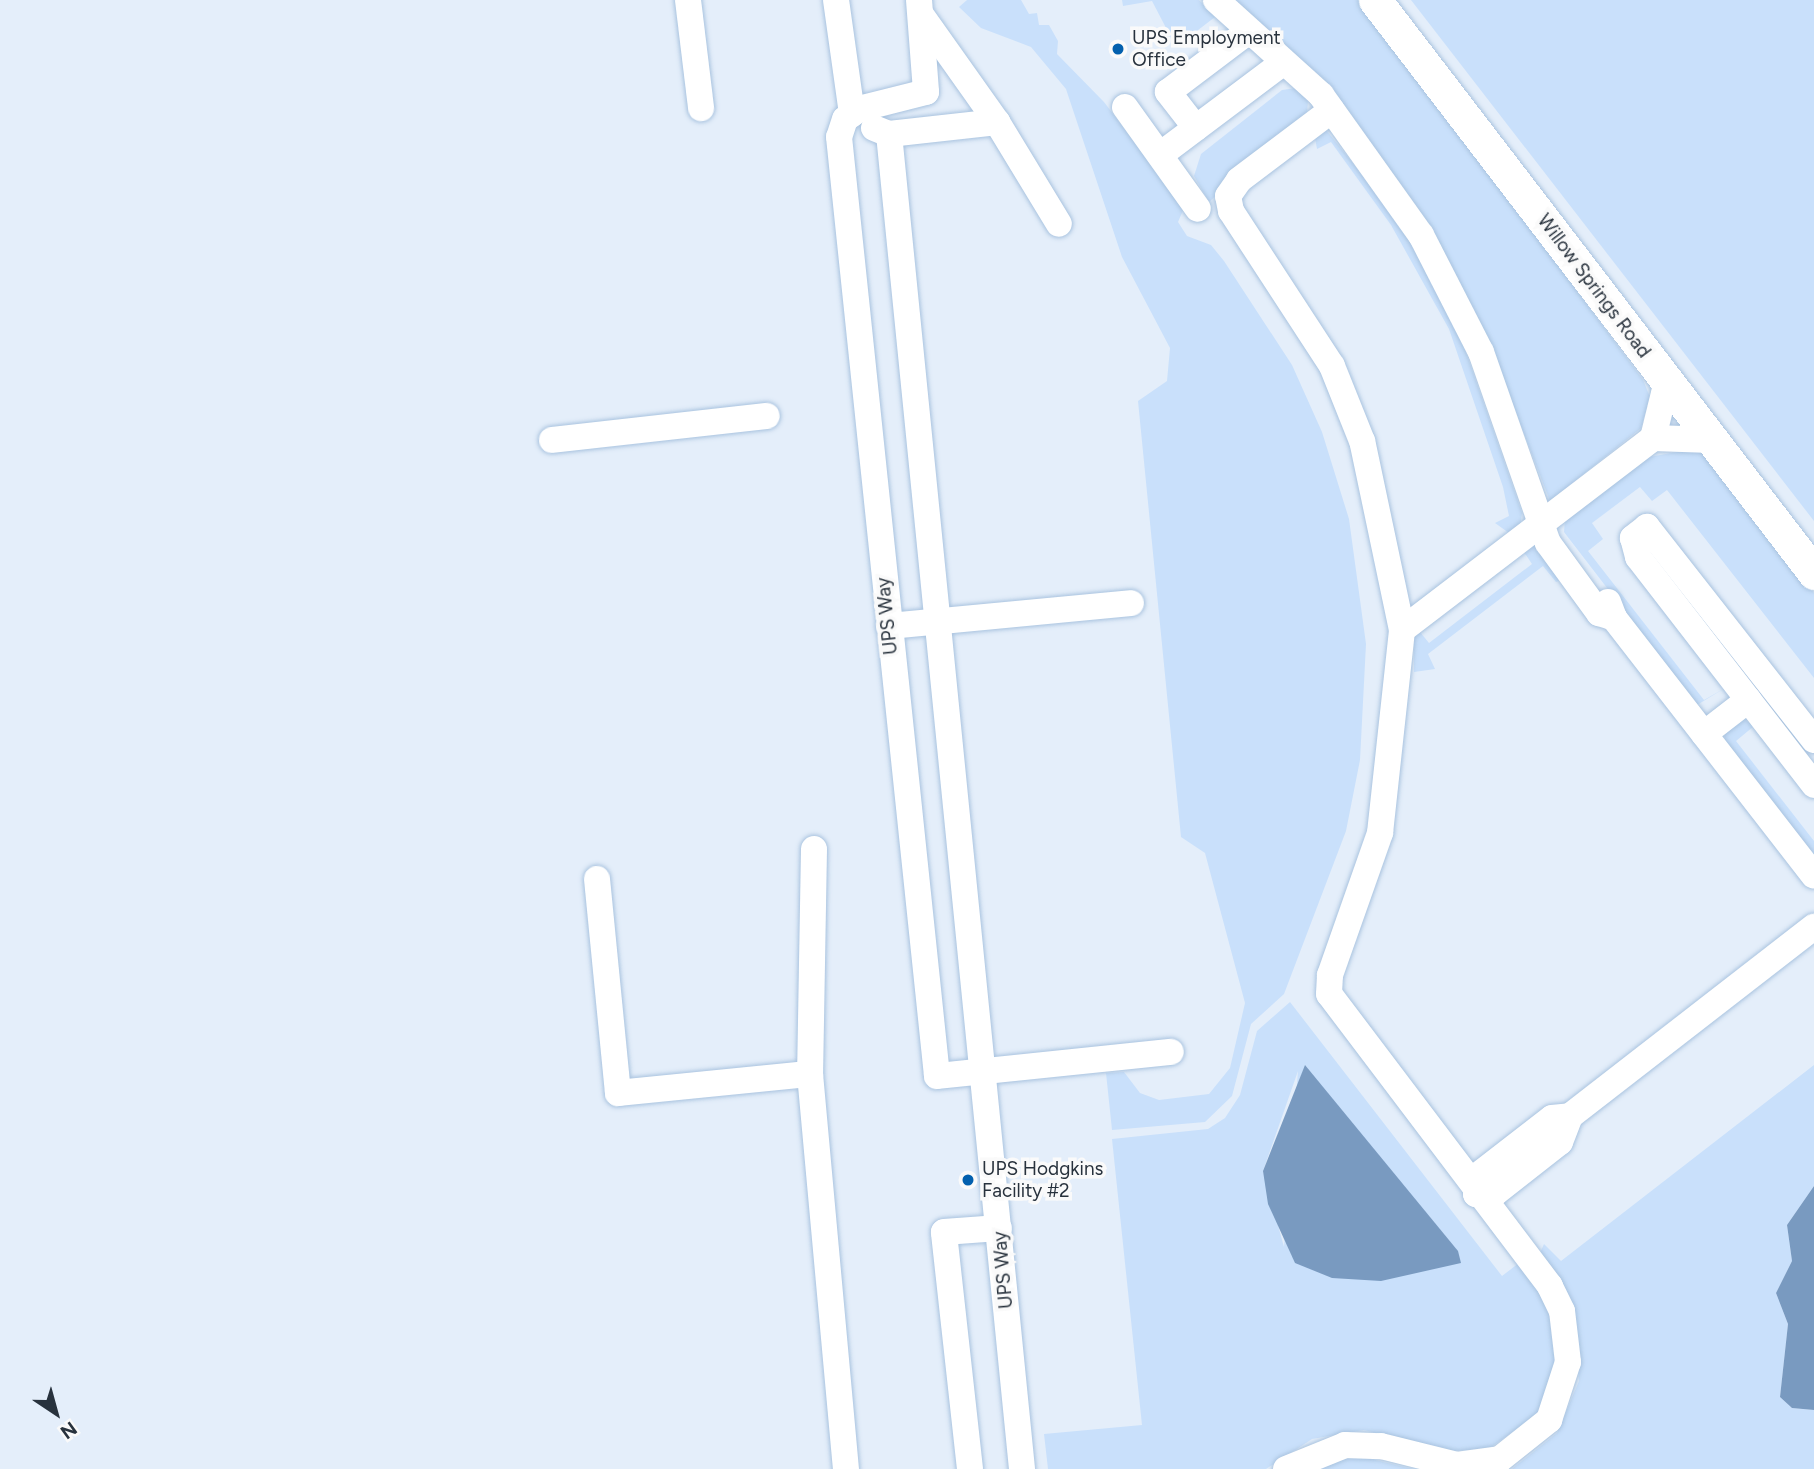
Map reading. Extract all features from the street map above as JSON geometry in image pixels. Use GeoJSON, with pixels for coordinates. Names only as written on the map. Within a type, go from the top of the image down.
{"type":"FeatureCollection","features":[{"type":"Feature","properties":{"kind":"main road","name":"Willow Springs Road"},"geometry":{"type":"LineString","coordinates":[[1375,0],[1814,573]]}},
{"type":"Feature","properties":{"kind":"lane"},"geometry":{"type":"LineString","coordinates":[[688,0],[701,108]]}},
{"type":"Feature","properties":{"kind":"lane"},"geometry":{"type":"LineString","coordinates":[[836,0],[852,114]]}},
{"type":"Feature","properties":{"kind":"lane"},"geometry":{"type":"LineString","coordinates":[[1216,0],[1332,110],[1409,216],[1457,299],[1548,543],[1599,613],[1614,618],[1814,876]]}},
{"type":"Feature","properties":{"kind":"lane"},"geometry":{"type":"LineString","coordinates":[[852,114],[926,92],[920,7]]}},
{"type":"Feature","properties":{"kind":"lane"},"geometry":{"type":"LineString","coordinates":[[920,7],[997,122],[1059,224]]}},
{"type":"Feature","properties":{"kind":"lane"},"geometry":{"type":"LineString","coordinates":[[1196,128],[1168,92],[1249,31]]}},
{"type":"Feature","properties":{"kind":"lane"},"geometry":{"type":"LineString","coordinates":[[1160,155],[1284,62]]}},
{"type":"Feature","properties":{"kind":"lane"},"geometry":{"type":"LineString","coordinates":[[1125,107],[1198,209]]}},
{"type":"Feature","properties":{"kind":"lane"},"geometry":{"type":"LineString","coordinates":[[1286,1469],[1323,1450],[1363,1444],[1473,1466],[1518,1450],[1549,1420],[1568,1362],[1562,1311],[1550,1286],[1476,1194],[1329,994],[1330,975],[1380,833],[1402,630],[1362,441],[1332,366],[1231,211],[1228,196],[1238,180],[1332,110]]}},
{"type":"Feature","properties":{"kind":"lane"},"geometry":{"type":"LineString","coordinates":[[852,114],[889,134],[997,122]]}},
{"type":"Feature","properties":{"kind":"lane","name":"UPS Way"},"geometry":{"type":"LineString","coordinates":[[852,114],[839,137],[937,1076],[1171,1052]]}},
{"type":"Feature","properties":{"kind":"lane","name":"UPS Way"},"geometry":{"type":"LineString","coordinates":[[889,134],[1022,1469]]}},
{"type":"Feature","properties":{"kind":"lane"},"geometry":{"type":"LineString","coordinates":[[1402,630],[1545,529],[1653,438],[1667,381]]}},
{"type":"Feature","properties":{"kind":"lane"},"geometry":{"type":"LineString","coordinates":[[552,440],[767,416]]}},
{"type":"Feature","properties":{"kind":"lane"},"geometry":{"type":"LineString","coordinates":[[1653,438],[1712,440]]}},
{"type":"Feature","properties":{"kind":"lane"},"geometry":{"type":"LineString","coordinates":[[1814,740],[1647,527],[1633,538],[1637,557],[1814,785]]}},
{"type":"Feature","properties":{"kind":"lane"},"geometry":{"type":"LineString","coordinates":[[1684,617],[1705,601]]}},
{"type":"Feature","properties":{"kind":"lane"},"geometry":{"type":"LineString","coordinates":[[888,626],[1131,603]]}},
{"type":"Feature","properties":{"kind":"lane"},"geometry":{"type":"LineString","coordinates":[[1704,734],[1748,700]]}},
{"type":"Feature","properties":{"kind":"lane"},"geometry":{"type":"LineString","coordinates":[[814,849],[810,1074],[846,1469]]}},
{"type":"Feature","properties":{"kind":"lane"},"geometry":{"type":"LineString","coordinates":[[597,879],[618,1093],[810,1074]]}},
{"type":"Feature","properties":{"kind":"lane"},"geometry":{"type":"LineString","coordinates":[[1476,1194],[1496,1193],[1560,1142],[1570,1116],[1814,927]]}},
{"type":"Feature","properties":{"kind":"lane"},"geometry":{"type":"LineString","coordinates":[[970,1469],[944,1232],[999,1228]]}},
{"type":"Feature","properties":{"kind":"shaded area"},"geometry":{"type":"Polygon","coordinates":[[[967,0],[1021,0],[1029,14],[1037,13],[1039,25],[1049,25],[1058,41],[1057,54],[1104,102],[1184,208],[1178,222],[1187,236],[1211,245],[1224,261],[1292,365],[1322,432],[1349,519],[1366,644],[1360,760],[1346,831],[1284,994],[1251,1024],[1232,1096],[1205,1122],[1112,1130],[1106,1073],[1124,1072],[1140,1093],[1159,1100],[1209,1094],[1230,1068],[1245,1003],[1205,853],[1181,837],[1138,401],[1167,381],[1170,348],[1122,257],[1066,89],[1031,47],[981,28],[959,7],[967,0]]]}},
{"type":"Feature","properties":{"kind":"shaded area"},"geometry":{"type":"Polygon","coordinates":[[[1122,0],[1199,0],[1215,17],[1176,47],[1152,1],[1123,6],[1122,0]]]}},
{"type":"Feature","properties":{"kind":"shaded area"},"geometry":{"type":"Polygon","coordinates":[[[1228,0],[1360,0],[1643,380],[1650,397],[1641,428],[1550,501],[1488,340],[1448,259],[1319,76],[1228,0]]]}},
{"type":"Feature","properties":{"kind":"shaded area"},"geometry":{"type":"Polygon","coordinates":[[[1411,0],[1814,0],[1814,521],[1411,0]]]}},
{"type":"Feature","properties":{"kind":"shaded area"},"geometry":{"type":"Polygon","coordinates":[[[1296,88],[1308,99],[1307,115],[1209,202],[1194,176],[1201,154],[1282,90],[1296,88]]]}},
{"type":"Feature","properties":{"kind":"shaded area"},"geometry":{"type":"Polygon","coordinates":[[[1326,130],[1397,218],[1455,321],[1522,513],[1520,527],[1509,533],[1495,523],[1509,516],[1503,487],[1449,329],[1391,225],[1331,142],[1317,149],[1315,138],[1326,130]]]}},
{"type":"Feature","properties":{"kind":"shaded area"},"geometry":{"type":"Polygon","coordinates":[[[1699,448],[1814,593],[1814,678],[1667,490],[1652,501],[1640,487],[1592,523],[1603,539],[1588,551],[1704,700],[1725,688],[1697,705],[1564,532],[1565,520],[1649,457],[1699,448]]]}},
{"type":"Feature","properties":{"kind":"shaded area"},"geometry":{"type":"Polygon","coordinates":[[[1534,545],[1564,579],[1556,582],[1543,566],[1428,654],[1435,669],[1414,672],[1414,636],[1420,632],[1429,643],[1532,564],[1524,552],[1534,545]]]}},
{"type":"Feature","properties":{"kind":"shaded area"},"geometry":{"type":"Polygon","coordinates":[[[1744,719],[1754,726],[1736,741],[1814,841],[1814,856],[1725,742],[1725,733],[1744,719]]]}},
{"type":"Feature","properties":{"kind":"shaded area"},"geometry":{"type":"Polygon","coordinates":[[[1290,1002],[1502,1276],[1519,1263],[1537,1287],[1548,1307],[1556,1371],[1537,1415],[1488,1449],[1448,1451],[1364,1430],[1312,1439],[1266,1469],[1048,1469],[1044,1434],[1142,1425],[1112,1139],[1208,1129],[1225,1118],[1240,1095],[1257,1031],[1290,1002]],[[1298,1071],[1263,1171],[1284,1247],[1298,1071]]]}},
{"type":"Feature","properties":{"kind":"shaded area"},"geometry":{"type":"Polygon","coordinates":[[[1305,1065],[1458,1251],[1461,1263],[1381,1281],[1332,1278],[1295,1263],[1268,1204],[1263,1171],[1305,1065]]]}},
{"type":"Feature","properties":{"kind":"shaded area"},"geometry":{"type":"Polygon","coordinates":[[[1814,1065],[1814,1186],[1787,1225],[1792,1261],[1776,1293],[1788,1324],[1780,1397],[1792,1408],[1814,1410],[1814,1469],[1512,1469],[1557,1433],[1579,1381],[1573,1311],[1540,1253],[1544,1244],[1561,1261],[1814,1065]]]}},
{"type":"Feature","properties":{"kind":"shaded area"},"geometry":{"type":"Polygon","coordinates":[[[1814,1186],[1814,1410],[1792,1408],[1780,1397],[1788,1324],[1776,1293],[1792,1261],[1787,1225],[1814,1186]]]}},
{"type":"Feature","properties":{"kind":"shaded area"},"geometry":{"type":"Polygon","coordinates":[[[1367,1458],[1412,1469],[1311,1469],[1345,1459],[1367,1458]]]}},
{"type":"Feature","properties":{"kind":"place","name":"UPS Employment Office"},"geometry":{"type":"Point","coordinates":[1118,49]}},
{"type":"Feature","properties":{"kind":"place","name":"UPS Hodgkins Facility #2"},"geometry":{"type":"Point","coordinates":[968,1180]}}]}
